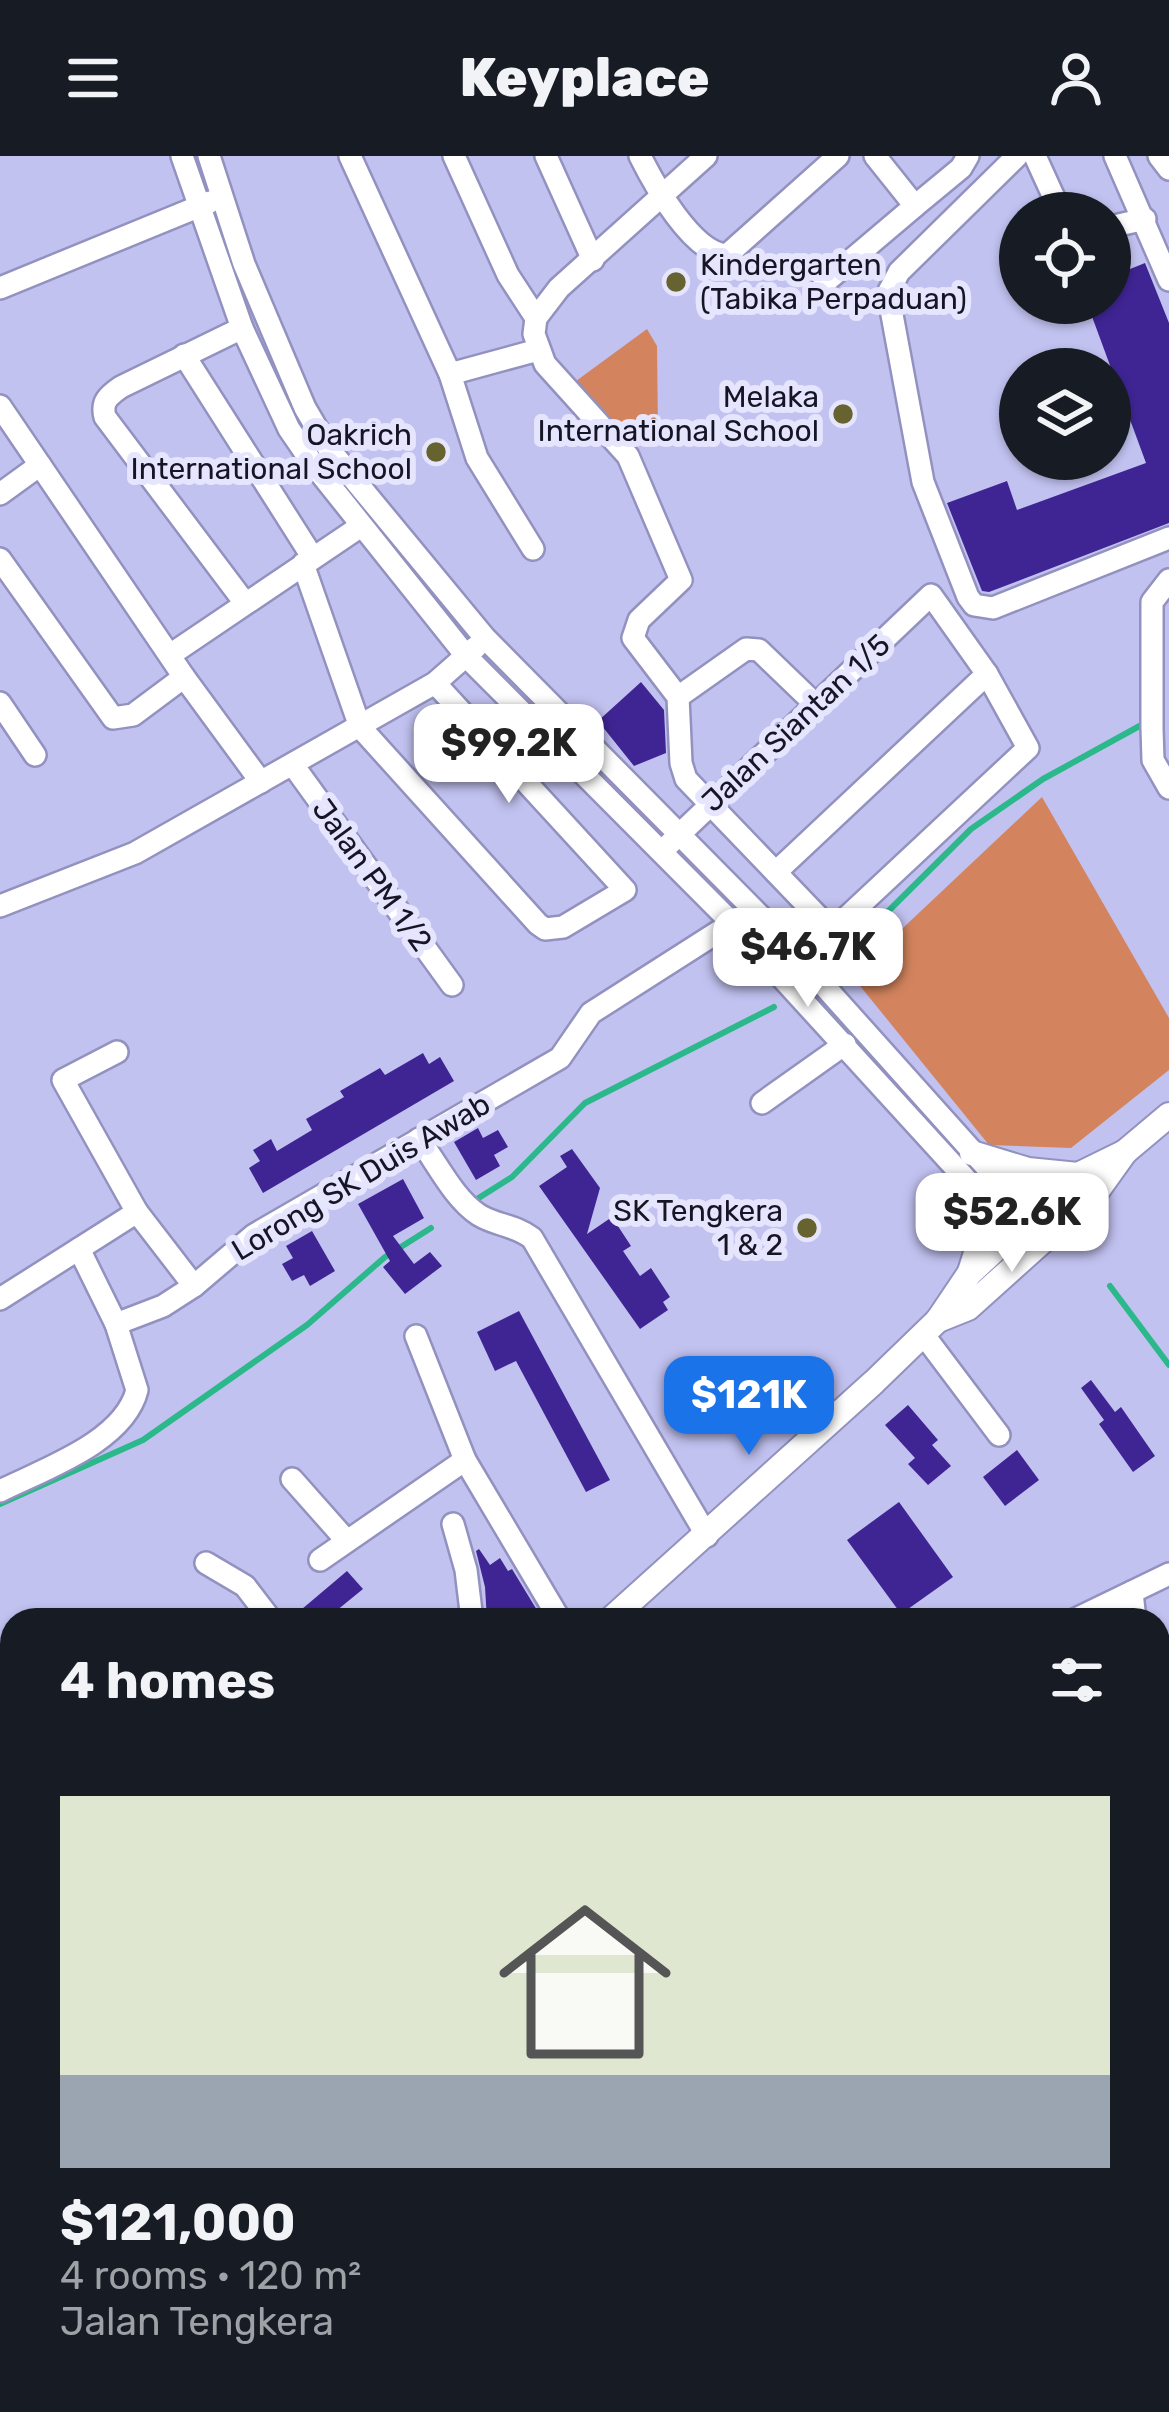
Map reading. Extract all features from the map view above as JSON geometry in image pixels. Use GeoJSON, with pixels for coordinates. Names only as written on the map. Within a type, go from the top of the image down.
{"type":"FeatureCollection","features":[{"type":"Feature","properties":{"kind":"main road"},"geometry":{"type":"LineString","coordinates":[[930,1327],[968,1308],[1078,1175],[1125,1152],[1169,1115]]}},
{"type":"Feature","properties":{"kind":"main road"},"geometry":{"type":"LineString","coordinates":[[969,1274],[1095,1194],[1125,1152]]}},
{"type":"Feature","properties":{"kind":"main road"},"geometry":{"type":"LineString","coordinates":[[972,1153],[1028,1169],[1078,1175]]}},
{"type":"Feature","properties":{"kind":"main road"},"geometry":{"type":"LineString","coordinates":[[624,1608],[930,1327],[969,1274],[980,1240],[979,1192]]}},
{"type":"Feature","properties":{"kind":"street"},"geometry":{"type":"LineString","coordinates":[[182,156],[242,328],[289,429],[362,526],[466,657],[732,923],[979,1192],[1031,1234]]}},
{"type":"Feature","properties":{"kind":"street"},"geometry":{"type":"LineString","coordinates":[[209,156],[244,264],[313,425],[484,638],[775,931],[972,1153],[1031,1234]]}},
{"type":"Feature","properties":{"kind":"street"},"geometry":{"type":"LineString","coordinates":[[350,156],[450,374],[477,458],[533,549]]}},
{"type":"Feature","properties":{"kind":"street"},"geometry":{"type":"LineString","coordinates":[[454,156],[508,275],[536,318],[538,350],[556,378],[619,444],[635,470],[681,580],[639,620],[633,638],[679,697],[681,763],[686,779],[709,805],[832,931],[1028,748],[987,674],[776,872]]}},
{"type":"Feature","properties":{"kind":"street"},"geometry":{"type":"LineString","coordinates":[[546,156],[593,260]]}},
{"type":"Feature","properties":{"kind":"street"},"geometry":{"type":"LineString","coordinates":[[640,156],[662,198],[708,249],[727,255],[838,156]]}},
{"type":"Feature","properties":{"kind":"street"},"geometry":{"type":"LineString","coordinates":[[536,318],[559,288],[706,156]]}},
{"type":"Feature","properties":{"kind":"street"},"geometry":{"type":"LineString","coordinates":[[875,156],[915,206]]}},
{"type":"Feature","properties":{"kind":"street"},"geometry":{"type":"LineString","coordinates":[[824,283],[961,168],[968,156]]}},
{"type":"Feature","properties":{"kind":"street"},"geometry":{"type":"LineString","coordinates":[[1017,156],[899,272],[888,293],[923,482],[968,597],[974,605],[993,608],[1169,538]]}},
{"type":"Feature","properties":{"kind":"street"},"geometry":{"type":"LineString","coordinates":[[1035,156],[1051,192]]}},
{"type":"Feature","properties":{"kind":"street"},"geometry":{"type":"LineString","coordinates":[[1115,156],[1169,280]]}},
{"type":"Feature","properties":{"kind":"street"},"geometry":{"type":"LineString","coordinates":[[1159,156],[1169,170]]}},
{"type":"Feature","properties":{"kind":"street"},"geometry":{"type":"LineString","coordinates":[[0,288],[222,197]]}},
{"type":"Feature","properties":{"kind":"street"},"geometry":{"type":"LineString","coordinates":[[1131,222],[1145,219]]}},
{"type":"Feature","properties":{"kind":"street"},"geometry":{"type":"LineString","coordinates":[[242,328],[108,397],[103,408],[105,418],[245,603]]}},
{"type":"Feature","properties":{"kind":"street"},"geometry":{"type":"LineString","coordinates":[[450,374],[538,350]]}},
{"type":"Feature","properties":{"kind":"street"},"geometry":{"type":"LineString","coordinates":[[184,355],[308,561],[360,727],[545,929],[563,927],[625,890],[435,683]]}},
{"type":"Feature","properties":{"kind":"street"},"geometry":{"type":"LineString","coordinates":[[0,406],[261,782]]}},
{"type":"Feature","properties":{"kind":"street"},"geometry":{"type":"LineString","coordinates":[[0,494],[40,465]]}},
{"type":"Feature","properties":{"kind":"street"},"geometry":{"type":"LineString","coordinates":[[170,656],[362,526]]}},
{"type":"Feature","properties":{"kind":"street"},"geometry":{"type":"LineString","coordinates":[[0,559],[113,718],[133,716],[184,677]]}},
{"type":"Feature","properties":{"kind":"street"},"geometry":{"type":"LineString","coordinates":[[1169,580],[1152,602],[1151,728],[1153,760],[1169,788]]}},
{"type":"Feature","properties":{"kind":"street","name":"Jalan Siantan 1/5"},"geometry":{"type":"LineString","coordinates":[[662,850],[931,596],[987,674]]}},
{"type":"Feature","properties":{"kind":"street"},"geometry":{"type":"LineString","coordinates":[[0,906],[135,854],[435,683],[484,638]]}},
{"type":"Feature","properties":{"kind":"street"},"geometry":{"type":"LineString","coordinates":[[679,697],[746,649],[759,650],[815,704]]}},
{"type":"Feature","properties":{"kind":"street"},"geometry":{"type":"LineString","coordinates":[[0,703],[35,755]]}},
{"type":"Feature","properties":{"kind":"street","name":"Jalan PM 1/2"},"geometry":{"type":"LineString","coordinates":[[293,765],[452,985]]}},
{"type":"Feature","properties":{"kind":"street","name":"Lorong SK Duis Awab"},"geometry":{"type":"LineString","coordinates":[[116,1324],[163,1306],[254,1234],[560,1058],[591,1013],[732,923]]}},
{"type":"Feature","properties":{"kind":"street"},"geometry":{"type":"LineString","coordinates":[[762,1103],[845,1045]]}},
{"type":"Feature","properties":{"kind":"street"},"geometry":{"type":"LineString","coordinates":[[117,1052],[63,1080],[137,1212],[194,1286]]}},
{"type":"Feature","properties":{"kind":"street"},"geometry":{"type":"LineString","coordinates":[[419,1139],[468,1207],[485,1219],[514,1225],[532,1238],[707,1536]]}},
{"type":"Feature","properties":{"kind":"street"},"geometry":{"type":"LineString","coordinates":[[0,1299],[137,1212]]}},
{"type":"Feature","properties":{"kind":"street"},"geometry":{"type":"LineString","coordinates":[[0,1491],[99,1442],[134,1400],[137,1390],[116,1324],[79,1249]]}},
{"type":"Feature","properties":{"kind":"street"},"geometry":{"type":"LineString","coordinates":[[930,1327],[999,1435]]}},
{"type":"Feature","properties":{"kind":"street"},"geometry":{"type":"LineString","coordinates":[[416,1336],[465,1460],[553,1608]]}},
{"type":"Feature","properties":{"kind":"street"},"geometry":{"type":"LineString","coordinates":[[320,1560],[465,1460]]}},
{"type":"Feature","properties":{"kind":"street"},"geometry":{"type":"LineString","coordinates":[[292,1479],[346,1540]]}},
{"type":"Feature","properties":{"kind":"street"},"geometry":{"type":"LineString","coordinates":[[453,1525],[471,1608]]}},
{"type":"Feature","properties":{"kind":"street"},"geometry":{"type":"LineString","coordinates":[[206,1563],[245,1586],[262,1608]]}},
{"type":"Feature","properties":{"kind":"street"},"geometry":{"type":"LineString","coordinates":[[1099,1608],[1169,1574]]}},
{"type":"Feature","properties":{"kind":"street"},"geometry":{"type":"LineString","coordinates":[[1132,1592],[1134,1608]]}},
{"type":"Feature","properties":{"kind":"shaded area"},"geometry":{"type":"Polygon","coordinates":[[[647,329],[657,346],[658,433],[623,439],[576,381],[647,329]]]}},
{"type":"Feature","properties":{"kind":"shaded area"},"geometry":{"type":"Polygon","coordinates":[[[1042,797],[1169,1018],[1169,1070],[1071,1148],[989,1145],[852,976],[1042,797]]]}},
{"type":"Feature","properties":{"kind":"building"},"geometry":{"type":"Polygon","coordinates":[[[1145,263],[1169,323],[1169,523],[982,591],[947,503],[1007,481],[1017,510],[1099,480],[1131,480],[1131,468],[1146,463],[1131,422],[1131,348],[1104,348],[1095,324],[1131,324],[1131,269],[1145,263]]]}},
{"type":"Feature","properties":{"kind":"building"},"geometry":{"type":"Polygon","coordinates":[[[641,682],[664,710],[666,753],[634,766],[598,721],[641,682]]]}},
{"type":"Feature","properties":{"kind":"building"},"geometry":{"type":"Polygon","coordinates":[[[423,1053],[429,1064],[440,1057],[454,1081],[263,1193],[249,1168],[260,1161],[253,1150],[271,1139],[277,1151],[312,1130],[306,1119],[344,1097],[340,1091],[380,1068],[385,1075],[423,1053]]]}},
{"type":"Feature","properties":{"kind":"building"},"geometry":{"type":"Polygon","coordinates":[[[478,1128],[483,1138],[498,1130],[508,1147],[494,1155],[500,1166],[476,1180],[454,1142],[478,1128]]]}},
{"type":"Feature","properties":{"kind":"building"},"geometry":{"type":"Polygon","coordinates":[[[572,1149],[600,1188],[587,1234],[612,1217],[631,1246],[623,1251],[640,1276],[651,1268],[670,1297],[663,1302],[668,1310],[640,1329],[539,1186],[567,1167],[560,1156],[572,1149]]]}},
{"type":"Feature","properties":{"kind":"building"},"geometry":{"type":"Polygon","coordinates":[[[403,1179],[424,1218],[393,1236],[414,1264],[430,1252],[442,1266],[405,1294],[383,1267],[390,1261],[358,1204],[403,1179]]]}},
{"type":"Feature","properties":{"kind":"building"},"geometry":{"type":"Polygon","coordinates":[[[312,1231],[335,1271],[310,1286],[304,1275],[292,1281],[282,1264],[293,1258],[286,1246],[312,1231]]]}},
{"type":"Feature","properties":{"kind":"building"},"geometry":{"type":"Polygon","coordinates":[[[519,1311],[610,1480],[586,1492],[516,1361],[495,1371],[477,1332],[519,1311]]]}},
{"type":"Feature","properties":{"kind":"building"},"geometry":{"type":"Polygon","coordinates":[[[1091,1380],[1115,1412],[1121,1407],[1155,1456],[1133,1472],[1099,1424],[1104,1420],[1081,1388],[1091,1380]]]}},
{"type":"Feature","properties":{"kind":"building"},"geometry":{"type":"Polygon","coordinates":[[[908,1405],[938,1440],[932,1445],[951,1466],[928,1485],[908,1464],[915,1458],[885,1425],[908,1405]]]}},
{"type":"Feature","properties":{"kind":"building"},"geometry":{"type":"Polygon","coordinates":[[[1017,1450],[1039,1480],[1005,1506],[983,1477],[1017,1450]]]}},
{"type":"Feature","properties":{"kind":"building"},"geometry":{"type":"Polygon","coordinates":[[[899,1502],[953,1577],[909,1608],[897,1608],[847,1540],[899,1502]]]}},
{"type":"Feature","properties":{"kind":"building"},"geometry":{"type":"Polygon","coordinates":[[[476,1551],[490,1565],[500,1558],[508,1571],[512,1569],[536,1608],[486,1608],[476,1551]]]}},
{"type":"Feature","properties":{"kind":"building"},"geometry":{"type":"Polygon","coordinates":[[[347,1571],[363,1589],[340,1608],[303,1608],[347,1571]]]}},
{"type":"Feature","properties":{"kind":"waterway"},"geometry":{"type":"LineString","coordinates":[[835,964],[971,829],[1043,779],[1145,723]]}},
{"type":"Feature","properties":{"kind":"waterway"},"geometry":{"type":"LineString","coordinates":[[477,1199],[512,1177],[585,1103],[774,1007]]}},
{"type":"Feature","properties":{"kind":"waterway"},"geometry":{"type":"LineString","coordinates":[[0,1504],[143,1440],[307,1325],[385,1257],[431,1228]]}},
{"type":"Feature","properties":{"kind":"waterway"},"geometry":{"type":"LineString","coordinates":[[1110,1286],[1169,1365]]}},
{"type":"Feature","properties":{"kind":"place","name":"Kindergarten (Tabika Perpaduan)"},"geometry":{"type":"Point","coordinates":[676,282]}},
{"type":"Feature","properties":{"kind":"place","name":"Melaka International School"},"geometry":{"type":"Point","coordinates":[843,414]}},
{"type":"Feature","properties":{"kind":"place","name":"Oakrich International School"},"geometry":{"type":"Point","coordinates":[436,452]}},
{"type":"Feature","properties":{"kind":"place","name":"SK Tengkera 1 & 2"},"geometry":{"type":"Point","coordinates":[807,1228]}}]}
